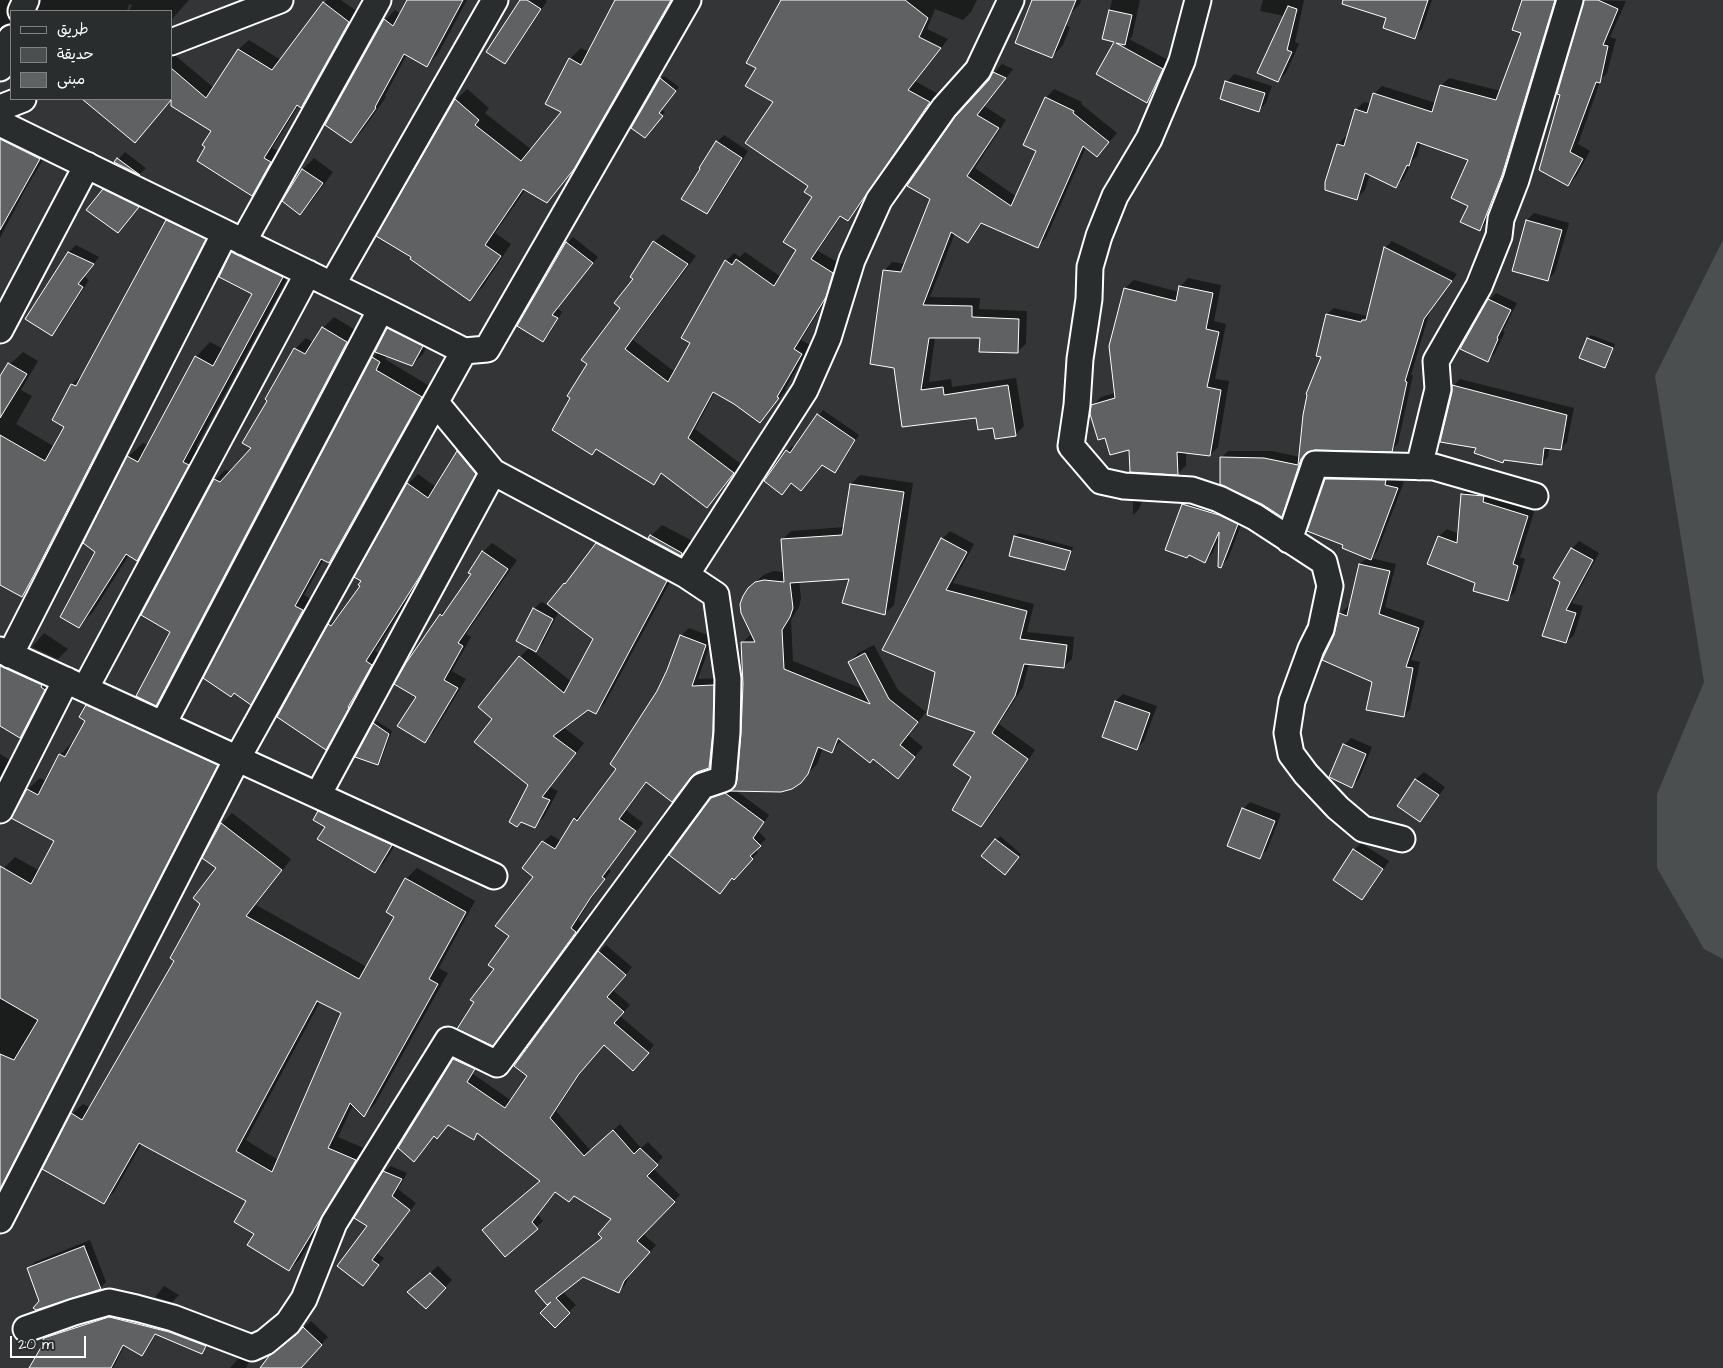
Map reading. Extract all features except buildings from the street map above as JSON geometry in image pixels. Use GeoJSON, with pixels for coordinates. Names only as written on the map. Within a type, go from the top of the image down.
{"type":"FeatureCollection","features":[{"type":"Feature","properties":{"kind":"street"},"geometry":{"type":"LineString","coordinates":[[172,42],[280,0]]}},
{"type":"Feature","properties":{"kind":"street"},"geometry":{"type":"LineString","coordinates":[[378,0],[234,237],[5,652],[494,876]]}},
{"type":"Feature","properties":{"kind":"street"},"geometry":{"type":"LineString","coordinates":[[332,285],[495,0]]}},
{"type":"Feature","properties":{"kind":"street"},"geometry":{"type":"LineString","coordinates":[[0,123],[381,309],[464,352],[487,349],[688,0]]}},
{"type":"Feature","properties":{"kind":"street"},"geometry":{"type":"LineString","coordinates":[[686,575],[804,390],[828,338],[852,260],[879,200],[944,108],[978,70],[1011,0]]}},
{"type":"Feature","properties":{"kind":"street"},"geometry":{"type":"LineString","coordinates":[[1198,0],[1182,61],[1149,139],[1115,196],[1099,236],[1090,267],[1089,299],[1080,359],[1077,404],[1071,446],[1102,481],[1124,486],[1192,490],[1219,499],[1254,517],[1324,562],[1330,586],[1321,629],[1311,648],[1292,701],[1287,733],[1292,754],[1306,774],[1338,808],[1363,829],[1402,840]]}},
{"type":"Feature","properties":{"kind":"street"},"geometry":{"type":"LineString","coordinates":[[1419,467],[1438,388],[1436,361],[1479,286],[1499,236],[1501,218],[1516,180],[1570,0]]}},
{"type":"Feature","properties":{"kind":"street"},"geometry":{"type":"LineString","coordinates":[[0,68],[10,41]]}},
{"type":"Feature","properties":{"kind":"street"},"geometry":{"type":"LineString","coordinates":[[0,108],[20,100]]}},
{"type":"Feature","properties":{"kind":"street"},"geometry":{"type":"LineString","coordinates":[[0,330],[87,166]]}},
{"type":"Feature","properties":{"kind":"street"},"geometry":{"type":"LineString","coordinates":[[0,810],[76,684],[308,273]]}},
{"type":"Feature","properties":{"kind":"street"},"geometry":{"type":"LineString","coordinates":[[163,724],[381,309]]}},
{"type":"Feature","properties":{"kind":"street"},"geometry":{"type":"LineString","coordinates":[[0,1220],[237,759],[464,352]]}},
{"type":"Feature","properties":{"kind":"street"},"geometry":{"type":"LineString","coordinates":[[26,1328],[109,1302],[173,1318],[252,1348],[265,1342],[288,1323],[304,1299],[334,1223],[448,1040],[497,1064],[702,786],[723,779],[727,732],[728,679],[716,595],[686,575],[493,472],[436,403]]}},
{"type":"Feature","properties":{"kind":"street"},"geometry":{"type":"LineString","coordinates":[[1289,540],[1315,464],[1434,467],[1535,496]]}},
{"type":"Feature","properties":{"kind":"street"},"geometry":{"type":"LineString","coordinates":[[318,796],[493,472]]}},
{"type":"Feature","properties":{"kind":"green space"},"geometry":{"type":"Polygon","coordinates":[[[1723,240],[1723,959],[1704,949],[1657,868],[1657,794],[1704,682],[1655,376],[1723,240]]]}}]}
